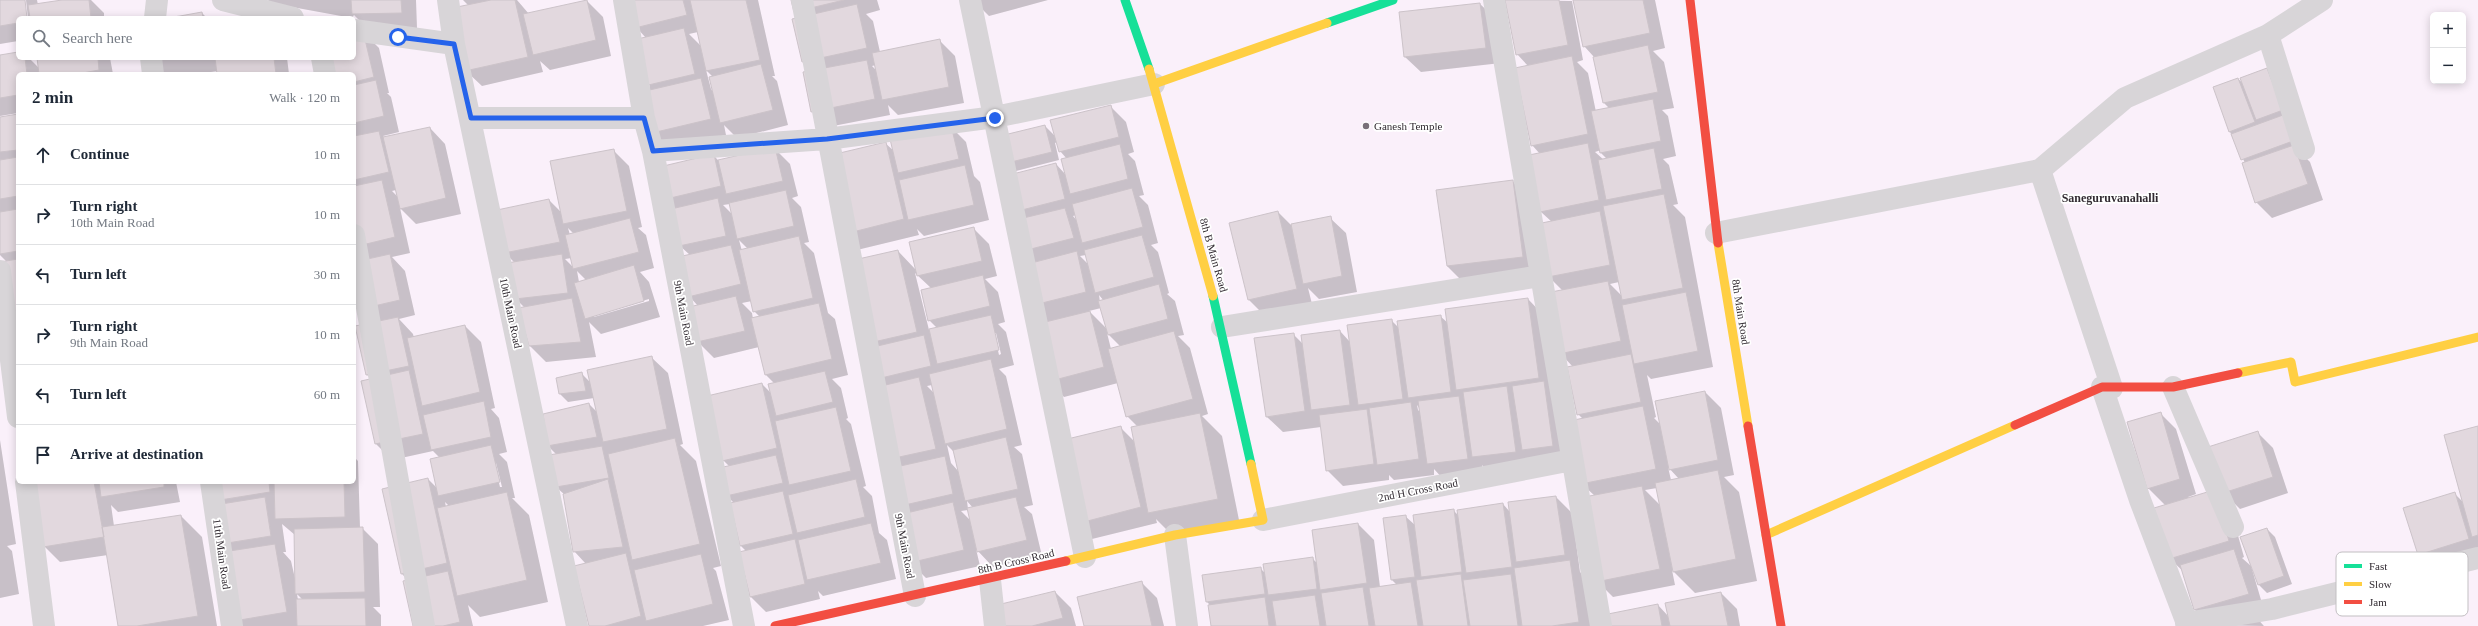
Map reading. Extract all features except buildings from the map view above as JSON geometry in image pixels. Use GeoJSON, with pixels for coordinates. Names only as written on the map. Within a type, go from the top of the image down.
{"type":"FeatureCollection","features":[{"type":"Feature","properties":{"kind":"street"},"geometry":{"type":"LineString","coordinates":[[155,16],[157,0]]}},
{"type":"Feature","properties":{"kind":"street"},"geometry":{"type":"LineString","coordinates":[[223,0],[285,16]]}},
{"type":"Feature","properties":{"kind":"street","name":"10th Main Road"},"geometry":{"type":"LineString","coordinates":[[448,0],[454,44],[471,118],[577,626]]}},
{"type":"Feature","properties":{"kind":"street","name":"9th Main Road"},"geometry":{"type":"LineString","coordinates":[[624,0],[644,118],[653,151],[744,626]]}},
{"type":"Feature","properties":{"kind":"street","name":"9th Main Road"},"geometry":{"type":"LineString","coordinates":[[802,0],[914,596]]}},
{"type":"Feature","properties":{"kind":"street"},"geometry":{"type":"LineString","coordinates":[[970,0],[1084,557]]}},
{"type":"Feature","properties":{"kind":"street","name":"8th B Main Road"},"geometry":{"type":"LineString","coordinates":[[1125,0],[1154,84],[1222,327],[1263,520]]}},
{"type":"Feature","properties":{"kind":"street"},"geometry":{"type":"LineString","coordinates":[[653,151],[827,139],[995,118],[1154,84],[1393,0]]}},
{"type":"Feature","properties":{"kind":"street"},"geometry":{"type":"LineString","coordinates":[[1494,0],[1601,626]]}},
{"type":"Feature","properties":{"kind":"street","name":"8th Main Road"},"geometry":{"type":"LineString","coordinates":[[1690,0],[1716,233],[1781,626]]}},
{"type":"Feature","properties":{"kind":"street"},"geometry":{"type":"LineString","coordinates":[[1716,233],[2040,170],[2125,98],[2268,35],[2322,0]]}},
{"type":"Feature","properties":{"kind":"street"},"geometry":{"type":"LineString","coordinates":[[356,30],[454,44]]}},
{"type":"Feature","properties":{"kind":"street"},"geometry":{"type":"LineString","coordinates":[[2268,35],[2304,149]]}},
{"type":"Feature","properties":{"kind":"street"},"geometry":{"type":"LineString","coordinates":[[151,60],[153,72]]}},
{"type":"Feature","properties":{"kind":"street"},"geometry":{"type":"LineString","coordinates":[[322,60],[325,72]]}},
{"type":"Feature","properties":{"kind":"street"},"geometry":{"type":"LineString","coordinates":[[471,118],[644,118]]}},
{"type":"Feature","properties":{"kind":"street"},"geometry":{"type":"LineString","coordinates":[[2040,170],[2140,500],[2187,624],[2272,609],[2336,593]]}},
{"type":"Feature","properties":{"kind":"street"},"geometry":{"type":"LineString","coordinates":[[356,246],[424,626]]}},
{"type":"Feature","properties":{"kind":"street"},"geometry":{"type":"LineString","coordinates":[[0,271],[16,401]]}},
{"type":"Feature","properties":{"kind":"street"},"geometry":{"type":"LineString","coordinates":[[1222,327],[1541,276]]}},
{"type":"Feature","properties":{"kind":"street"},"geometry":{"type":"LineString","coordinates":[[1766,535],[2107,388],[2173,387],[2291,362],[2295,382],[2478,337]]}},
{"type":"Feature","properties":{"kind":"street"},"geometry":{"type":"LineString","coordinates":[[2173,387],[2233,527]]}},
{"type":"Feature","properties":{"kind":"street","name":"2nd H Cross Road"},"geometry":{"type":"LineString","coordinates":[[1263,520],[1572,460]]}},
{"type":"Feature","properties":{"kind":"street"},"geometry":{"type":"LineString","coordinates":[[26,484],[44,626]]}},
{"type":"Feature","properties":{"kind":"street","name":"11th Main Road"},"geometry":{"type":"LineString","coordinates":[[211,484],[232,626]]}},
{"type":"Feature","properties":{"kind":"street","name":"8th B Cross Road"},"geometry":{"type":"LineString","coordinates":[[775,626],[990,580],[1175,535],[1263,520]]}},
{"type":"Feature","properties":{"kind":"street"},"geometry":{"type":"LineString","coordinates":[[1175,535],[1187,626]]}},
{"type":"Feature","properties":{"kind":"street"},"geometry":{"type":"LineString","coordinates":[[2468,560],[2478,558]]}},
{"type":"Feature","properties":{"kind":"street"},"geometry":{"type":"LineString","coordinates":[[990,580],[996,626]]}},
{"type":"Feature","properties":{"kind":"traffic: fast"},"geometry":{"type":"LineString","coordinates":[[1125,0],[1149,69]]}},
{"type":"Feature","properties":{"kind":"traffic: fast"},"geometry":{"type":"LineString","coordinates":[[1327,23],[1393,0]]}},
{"type":"Feature","properties":{"kind":"traffic: fast"},"geometry":{"type":"LineString","coordinates":[[1213,296],[1251,464]]}},
{"type":"Feature","properties":{"kind":"traffic: slow"},"geometry":{"type":"LineString","coordinates":[[1154,84],[1327,23]]}},
{"type":"Feature","properties":{"kind":"traffic: slow"},"geometry":{"type":"LineString","coordinates":[[1149,69],[1213,296]]}},
{"type":"Feature","properties":{"kind":"traffic: slow"},"geometry":{"type":"LineString","coordinates":[[1718,243],[1748,426]]}},
{"type":"Feature","properties":{"kind":"traffic: slow"},"geometry":{"type":"LineString","coordinates":[[2238,373],[2291,362],[2295,382],[2478,337]]}},
{"type":"Feature","properties":{"kind":"traffic: slow"},"geometry":{"type":"LineString","coordinates":[[1766,535],[2015,425]]}},
{"type":"Feature","properties":{"kind":"traffic: slow"},"geometry":{"type":"LineString","coordinates":[[1066,561],[1175,535],[1263,520],[1251,464]]}},
{"type":"Feature","properties":{"kind":"traffic: jam"},"geometry":{"type":"LineString","coordinates":[[1690,0],[1718,243]]}},
{"type":"Feature","properties":{"kind":"traffic: jam"},"geometry":{"type":"LineString","coordinates":[[2015,425],[2102,387],[2173,387],[2238,373]]}},
{"type":"Feature","properties":{"kind":"traffic: jam"},"geometry":{"type":"LineString","coordinates":[[1748,426],[1781,626]]}},
{"type":"Feature","properties":{"kind":"traffic: jam"},"geometry":{"type":"LineString","coordinates":[[775,626],[1066,561]]}},
{"type":"Feature","properties":{"kind":"place","name":"Ganesh Temple"},"geometry":{"type":"Point","coordinates":[1366,126]}},
{"type":"Feature","properties":{"kind":"district","name":"Saneguruvanahalli"},"geometry":{"type":"Point","coordinates":[2110,198]}},
{"type":"Feature","properties":{"kind":"route"},"geometry":{"type":"LineString","coordinates":[[398,37],[454,44],[471,118],[644,118],[653,151],[827,139],[995,118]]}}]}
